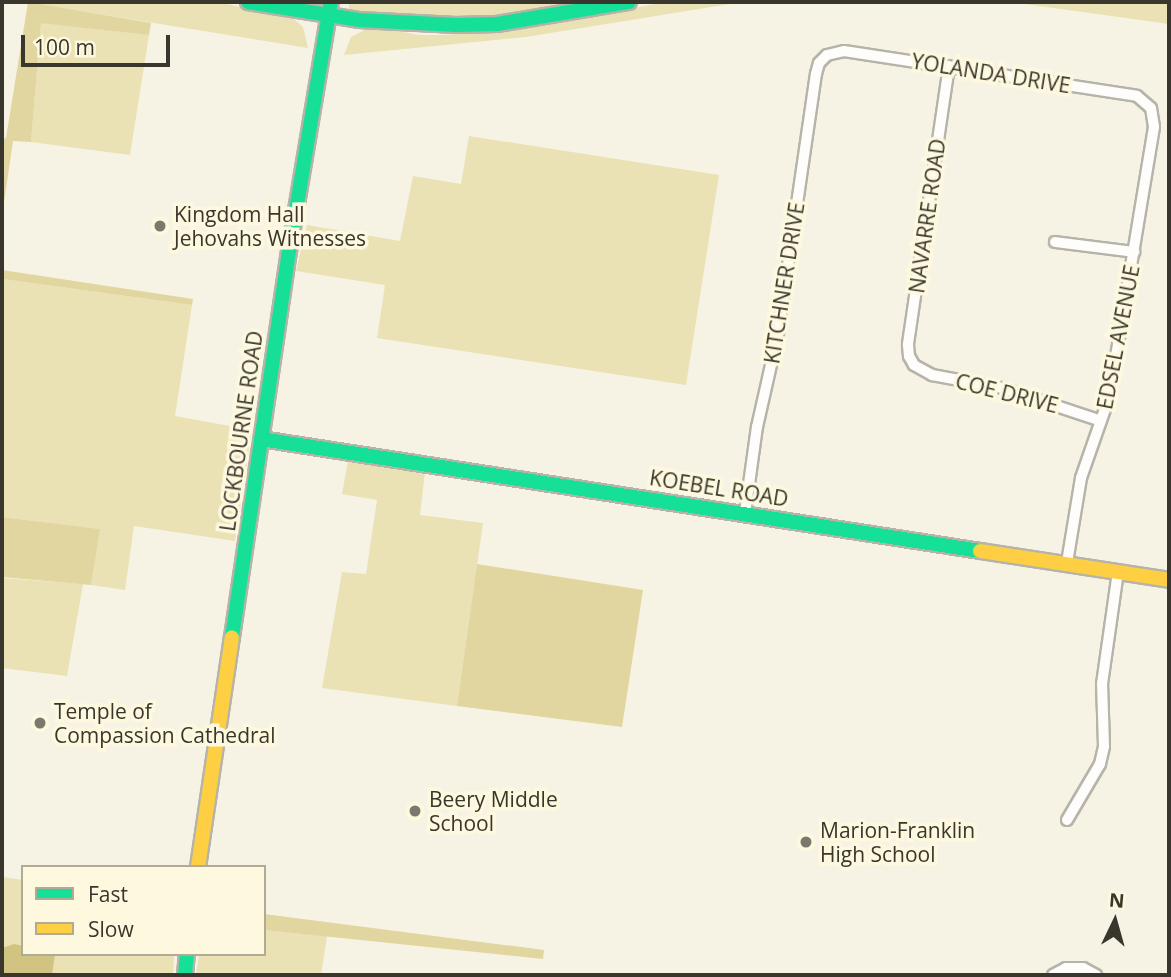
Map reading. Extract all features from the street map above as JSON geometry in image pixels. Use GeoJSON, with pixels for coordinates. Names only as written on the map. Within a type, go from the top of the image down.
{"type":"FeatureCollection","features":[{"type":"Feature","properties":{"kind":"main road"},"geometry":{"type":"LineString","coordinates":[[248,2],[330,8],[415,24],[497,24],[629,2]]}},
{"type":"Feature","properties":{"kind":"main road","name":"LOCKBOURNE ROAD"},"geometry":{"type":"LineString","coordinates":[[198,865],[290,246],[330,8]]}},
{"type":"Feature","properties":{"kind":"main road","name":"KOEBEL ROAD"},"geometry":{"type":"LineString","coordinates":[[261,439],[1169,580]]}},
{"type":"Feature","properties":{"kind":"main road"},"geometry":{"type":"LineString","coordinates":[[185,975],[187,956]]}},
{"type":"Feature","properties":{"kind":"street","name":"YOLANDA DRIVE"},"geometry":{"type":"LineString","coordinates":[[827,55],[844,51],[1137,96],[1151,108]]}},
{"type":"Feature","properties":{"kind":"street","name":"KITCHNER DRIVE"},"geometry":{"type":"LineString","coordinates":[[744,513],[757,426],[778,334],[816,74],[819,63],[827,55]]}},
{"type":"Feature","properties":{"kind":"street","name":"NAVARRE ROAD"},"geometry":{"type":"LineString","coordinates":[[914,365],[908,345],[949,66]]}},
{"type":"Feature","properties":{"kind":"street","name":"EDSEL AVENUE"},"geometry":{"type":"LineString","coordinates":[[1067,563],[1081,478],[1101,421],[1115,363],[1154,127],[1151,108]]}},
{"type":"Feature","properties":{"kind":"street"},"geometry":{"type":"LineString","coordinates":[[1055,242],[1134,252]]}},
{"type":"Feature","properties":{"kind":"street","name":"COE DRIVE"},"geometry":{"type":"LineString","coordinates":[[914,365],[932,375],[1002,388],[1101,421]]}},
{"type":"Feature","properties":{"kind":"street"},"geometry":{"type":"LineString","coordinates":[[1068,820],[1100,764],[1104,738],[1101,684],[1118,572]]}},
{"type":"Feature","properties":{"kind":"street"},"geometry":{"type":"LineString","coordinates":[[1053,975],[1066,968],[1083,968],[1096,975]]}},
{"type":"Feature","properties":{"kind":"shaded area"},"geometry":{"type":"Polygon","coordinates":[[[28,2],[151,23],[149,35],[41,23],[31,142],[13,141],[2,216],[2,139],[6,138],[28,2]]]}},
{"type":"Feature","properties":{"kind":"shaded area"},"geometry":{"type":"Polygon","coordinates":[[[218,2],[294,19],[303,27],[308,48],[37,4],[218,2]]]}},
{"type":"Feature","properties":{"kind":"shaded area"},"geometry":{"type":"Polygon","coordinates":[[[349,2],[594,2],[476,18],[359,15],[349,9],[349,2]]]}},
{"type":"Feature","properties":{"kind":"shaded area"},"geometry":{"type":"Polygon","coordinates":[[[666,2],[742,2],[526,37],[344,55],[351,37],[372,26],[419,35],[445,35],[543,25],[666,2]]]}},
{"type":"Feature","properties":{"kind":"shaded area"},"geometry":{"type":"Polygon","coordinates":[[[1011,2],[1169,2],[1169,24],[1011,2]]]}},
{"type":"Feature","properties":{"kind":"shaded area"},"geometry":{"type":"Polygon","coordinates":[[[41,22],[149,35],[130,155],[31,142],[41,22]]]}},
{"type":"Feature","properties":{"kind":"shaded area"},"geometry":{"type":"Polygon","coordinates":[[[469,136],[719,175],[686,385],[377,338],[385,285],[296,271],[307,225],[400,241],[413,176],[461,184],[469,136]]]}},
{"type":"Feature","properties":{"kind":"shaded area"},"geometry":{"type":"Polygon","coordinates":[[[2,270],[193,299],[192,305],[2,279],[2,270]]]}},
{"type":"Feature","properties":{"kind":"shaded area"},"geometry":{"type":"Polygon","coordinates":[[[2,279],[192,305],[175,416],[252,430],[235,541],[134,526],[125,590],[91,585],[99,529],[2,517],[2,279]]]}},
{"type":"Feature","properties":{"kind":"shaded area"},"geometry":{"type":"Polygon","coordinates":[[[348,461],[425,472],[420,515],[483,523],[457,706],[322,688],[342,572],[366,574],[377,500],[342,494],[348,461]]]}},
{"type":"Feature","properties":{"kind":"shaded area"},"geometry":{"type":"Polygon","coordinates":[[[2,517],[100,529],[91,585],[2,577],[2,517]]]}},
{"type":"Feature","properties":{"kind":"shaded area"},"geometry":{"type":"Polygon","coordinates":[[[477,564],[643,590],[622,727],[457,706],[477,564]]]}},
{"type":"Feature","properties":{"kind":"shaded area"},"geometry":{"type":"Polygon","coordinates":[[[2,578],[83,584],[67,676],[2,668],[2,578]]]}},
{"type":"Feature","properties":{"kind":"shaded area"},"geometry":{"type":"Polygon","coordinates":[[[2,877],[21,880],[21,956],[174,956],[173,975],[2,975],[2,877]]]}},
{"type":"Feature","properties":{"kind":"shaded area"},"geometry":{"type":"Polygon","coordinates":[[[266,914],[544,950],[543,959],[266,930],[266,914]]]}},
{"type":"Feature","properties":{"kind":"shaded area"},"geometry":{"type":"Polygon","coordinates":[[[266,930],[327,936],[321,975],[196,975],[199,956],[266,956],[266,930]]]}},
{"type":"Feature","properties":{"kind":"shaded area"},"geometry":{"type":"Polygon","coordinates":[[[14,944],[21,946],[21,956],[55,956],[52,975],[2,973],[2,948],[14,944]]]}},
{"type":"Feature","properties":{"kind":"traffic: fast"},"geometry":{"type":"LineString","coordinates":[[248,2],[359,20],[456,25],[497,24],[629,2]]}},
{"type":"Feature","properties":{"kind":"traffic: fast"},"geometry":{"type":"LineString","coordinates":[[232,637],[290,246],[331,2]]}},
{"type":"Feature","properties":{"kind":"traffic: fast"},"geometry":{"type":"LineString","coordinates":[[261,439],[980,551]]}},
{"type":"Feature","properties":{"kind":"traffic: fast"},"geometry":{"type":"LineString","coordinates":[[185,975],[187,956]]}},
{"type":"Feature","properties":{"kind":"traffic: slow"},"geometry":{"type":"LineString","coordinates":[[980,551],[1169,580]]}},
{"type":"Feature","properties":{"kind":"traffic: slow"},"geometry":{"type":"LineString","coordinates":[[198,865],[232,637]]}},
{"type":"Feature","properties":{"kind":"place","name":"Kingdom Hall Jehovahs Witnesses"},"geometry":{"type":"Point","coordinates":[160,226]}},
{"type":"Feature","properties":{"kind":"place","name":"Temple of Compassion Cathedral"},"geometry":{"type":"Point","coordinates":[40,723]}},
{"type":"Feature","properties":{"kind":"place","name":"Beery Middle School"},"geometry":{"type":"Point","coordinates":[415,811]}},
{"type":"Feature","properties":{"kind":"place","name":"Marion-Franklin High School"},"geometry":{"type":"Point","coordinates":[806,842]}}]}
